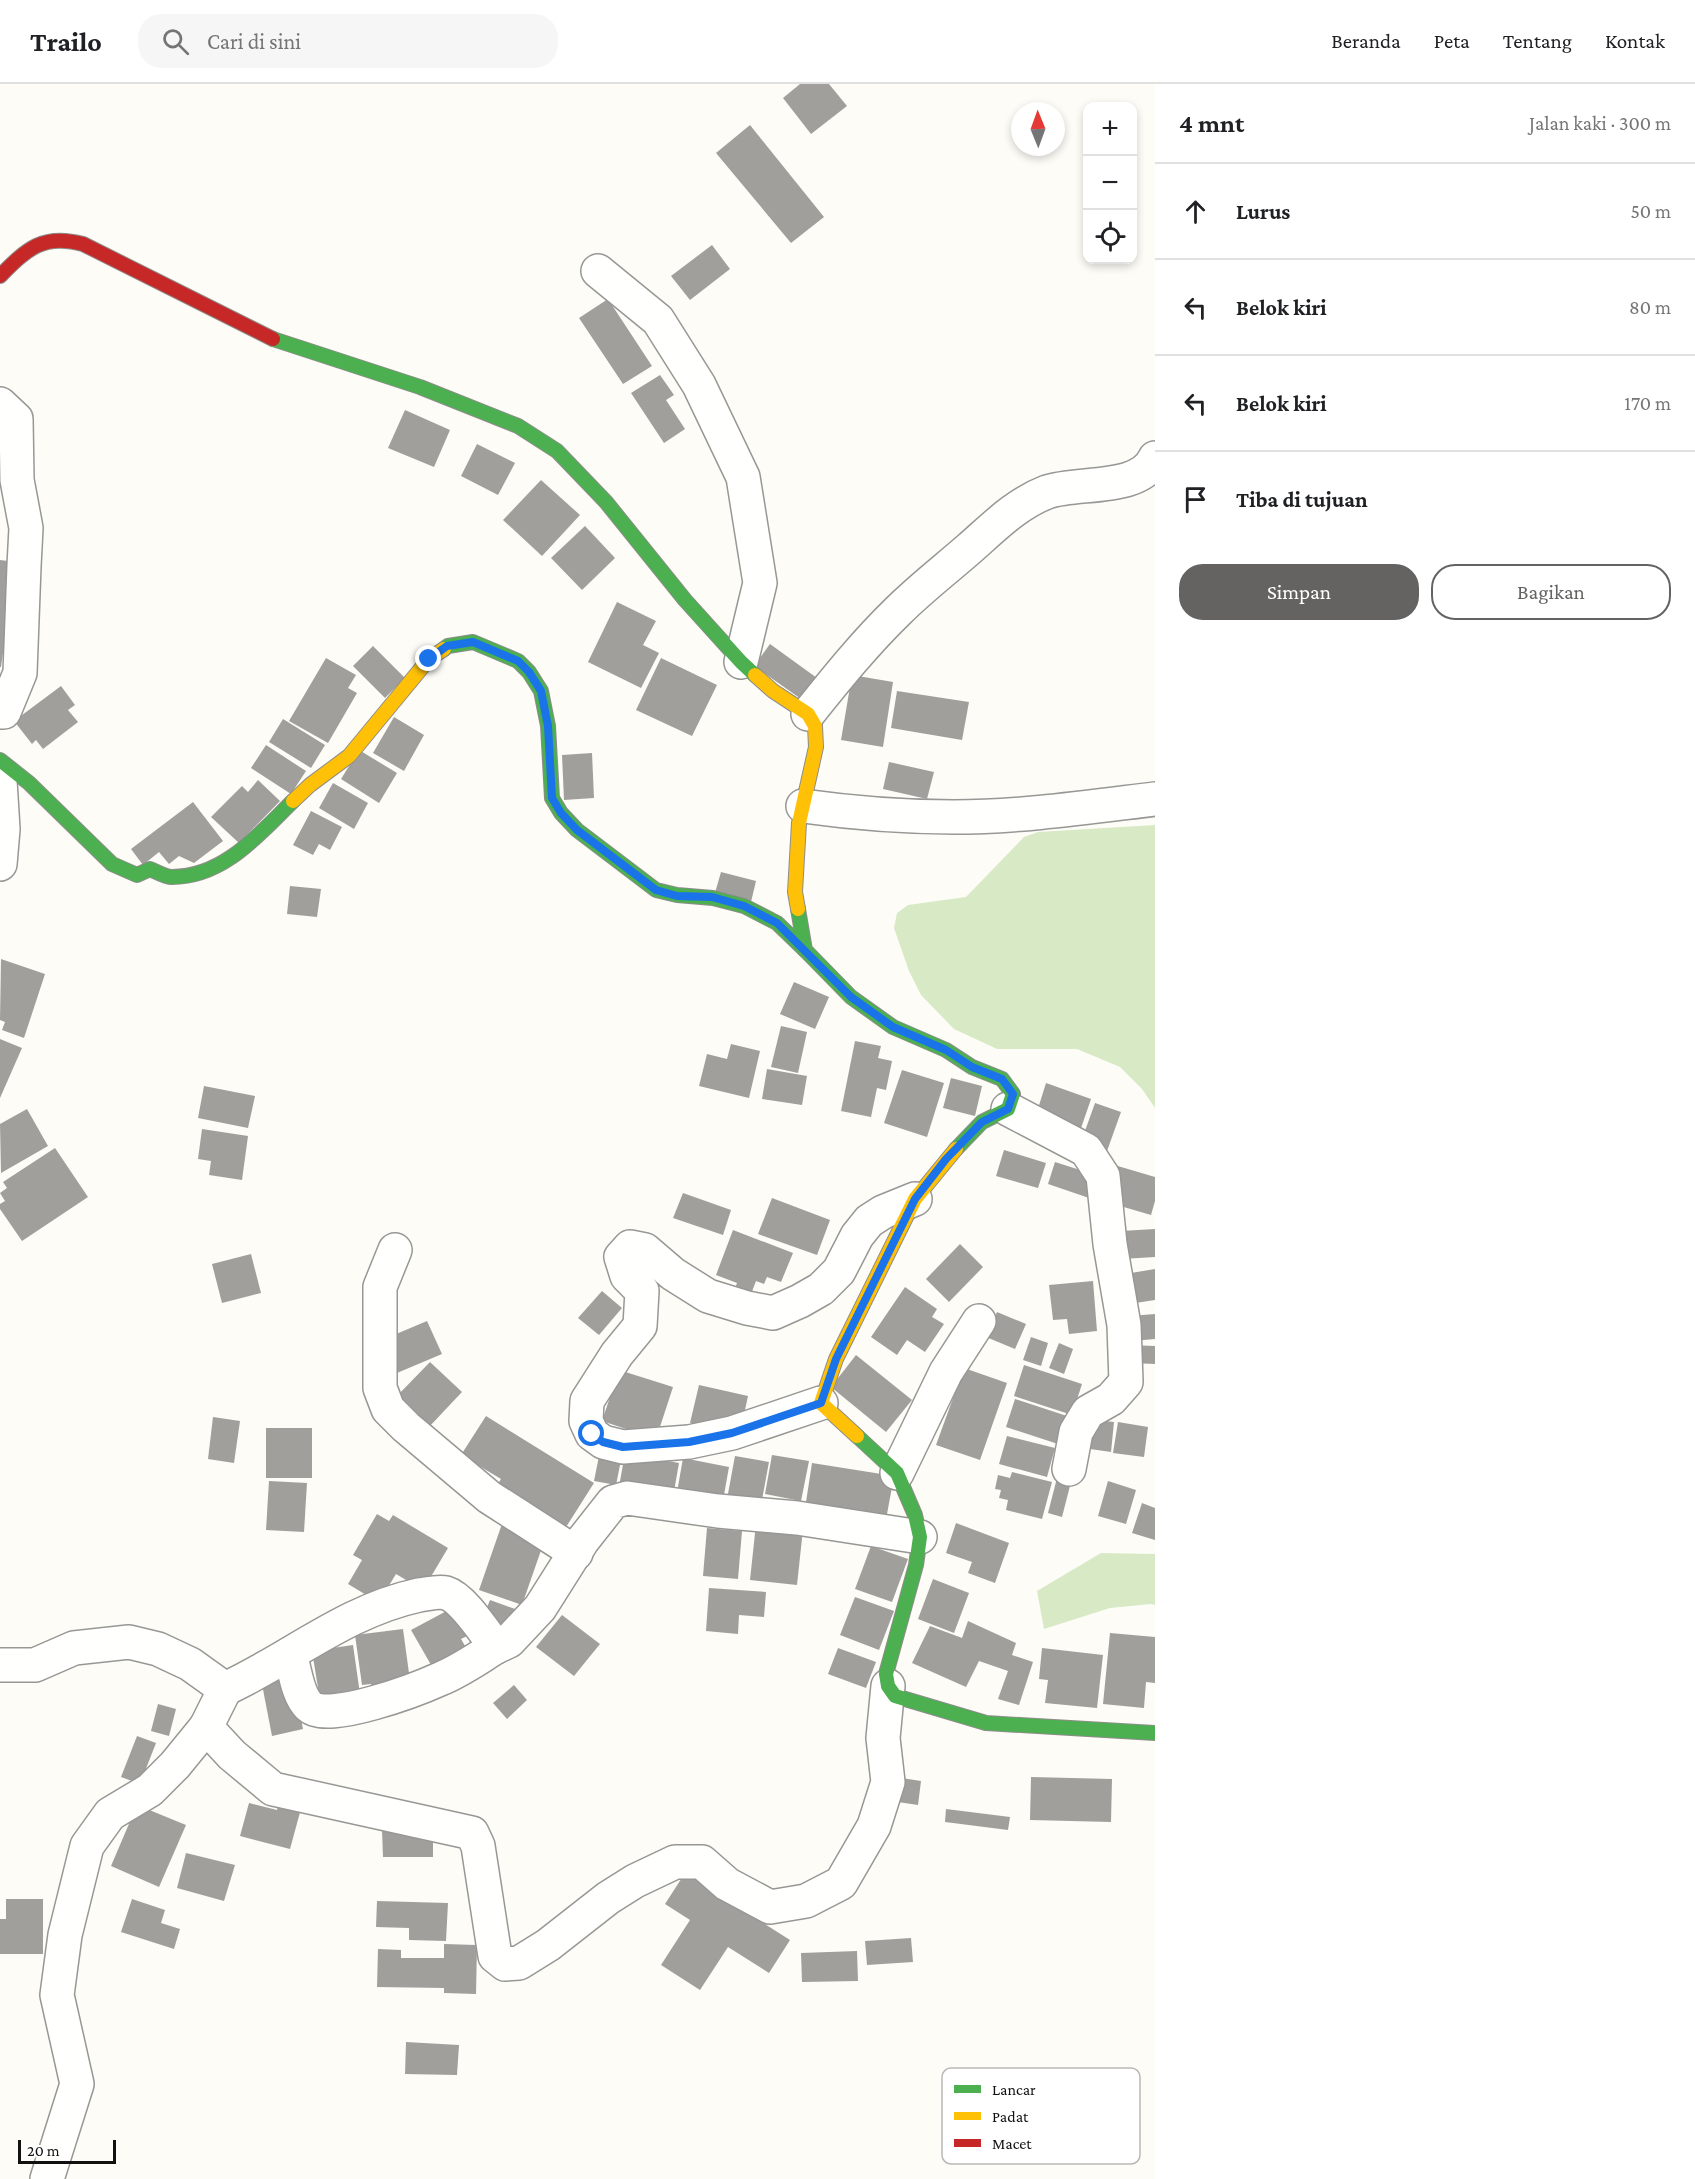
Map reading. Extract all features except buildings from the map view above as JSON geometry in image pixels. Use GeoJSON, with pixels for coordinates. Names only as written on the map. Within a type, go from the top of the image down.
{"type":"FeatureCollection","features":[{"type":"Feature","properties":{"kind":"street"},"geometry":{"type":"LineString","coordinates":[[0,276],[34,245],[52,238],[68,239],[83,244],[266,337],[420,387],[518,426],[557,452],[606,502],[685,600],[741,662],[772,691],[807,714],[815,726],[816,747],[799,823],[795,892],[805,950]]}},
{"type":"Feature","properties":{"kind":"street"},"geometry":{"type":"LineString","coordinates":[[598,272],[658,320],[699,385],[743,477],[760,584],[741,662]]}},
{"type":"Feature","properties":{"kind":"street"},"geometry":{"type":"LineString","coordinates":[[0,404],[16,419],[17,480],[26,528],[20,673],[4,712],[0,712]]}},
{"type":"Feature","properties":{"kind":"street"},"geometry":{"type":"LineString","coordinates":[[807,714],[849,663],[898,611],[1014,509],[1047,492],[1128,480],[1142,474],[1152,465],[1155,458]]}},
{"type":"Feature","properties":{"kind":"street"},"geometry":{"type":"LineString","coordinates":[[0,760],[29,783],[112,864],[137,875],[150,869],[170,877],[205,872],[225,862],[255,838],[310,785],[349,756],[429,659],[447,646],[473,642],[518,661],[529,672],[541,691],[548,726],[552,798],[561,813],[577,830],[656,890],[677,896],[712,897],[744,906],[777,923],[851,997],[893,1027],[946,1050],[972,1067],[1002,1079],[1013,1094],[1008,1109],[982,1122],[946,1159],[915,1199],[836,1359],[821,1403]]}},
{"type":"Feature","properties":{"kind":"street"},"geometry":{"type":"LineString","coordinates":[[0,781],[3,829],[0,864]]}},
{"type":"Feature","properties":{"kind":"street"},"geometry":{"type":"LineString","coordinates":[[803,806],[884,814],[955,817],[1069,810],[1155,799]]}},
{"type":"Feature","properties":{"kind":"street"},"geometry":{"type":"LineString","coordinates":[[1008,1109],[1086,1150],[1103,1176],[1110,1244],[1124,1325],[1126,1382],[1111,1399],[1088,1412],[1076,1432],[1069,1469]]}},
{"type":"Feature","properties":{"kind":"street"},"geometry":{"type":"LineString","coordinates":[[821,1403],[732,1433],[689,1442],[623,1447],[603,1442],[592,1434],[586,1421],[588,1401],[617,1354],[640,1326],[642,1291],[627,1276],[621,1257],[630,1247],[645,1250],[673,1274],[708,1296],[773,1313],[801,1301],[827,1283],[839,1271],[857,1236],[869,1221],[883,1212],[915,1199]]}},
{"type":"Feature","properties":{"kind":"street"},"geometry":{"type":"LineString","coordinates":[[395,1250],[380,1287],[380,1388],[388,1409],[489,1497],[576,1553]]}},
{"type":"Feature","properties":{"kind":"street"},"geometry":{"type":"LineString","coordinates":[[897,1473],[946,1372],[979,1321]]}},
{"type":"Feature","properties":{"kind":"street"},"geometry":{"type":"LineString","coordinates":[[206,1727],[232,1755],[273,1789],[472,1833],[478,1846],[495,1956],[505,1964],[519,1963],[548,1945],[608,1898],[635,1881],[675,1862],[702,1862],[727,1884],[770,1907],[806,1901],[841,1883],[874,1826],[888,1782],[883,1738],[888,1686],[886,1674],[916,1565],[920,1536],[915,1515],[897,1473],[821,1403]]}},
{"type":"Feature","properties":{"kind":"street"},"geometry":{"type":"LineString","coordinates":[[290,1654],[302,1695],[309,1706],[320,1712],[386,1700],[442,1679],[509,1641],[540,1608],[584,1540],[613,1502],[627,1498],[718,1511],[797,1518],[920,1536]]}},
{"type":"Feature","properties":{"kind":"street"},"geometry":{"type":"LineString","coordinates":[[47,2179],[77,2084],[57,1995],[65,1935],[87,1846],[110,1814],[150,1790],[175,1765],[206,1727],[225,1689],[258,1673],[327,1630],[375,1607],[432,1593],[446,1593],[456,1599],[496,1647]]}},
{"type":"Feature","properties":{"kind":"street"},"geometry":{"type":"LineString","coordinates":[[0,1665],[35,1665],[74,1648],[129,1642],[158,1649],[179,1659],[225,1689]]}},
{"type":"Feature","properties":{"kind":"street"},"geometry":{"type":"LineString","coordinates":[[888,1686],[895,1696],[986,1723],[1155,1734]]}},
{"type":"Feature","properties":{"kind":"green space"},"geometry":{"type":"Polygon","coordinates":[[[1155,825],[1155,1108],[1142,1089],[1120,1067],[1077,1049],[997,1049],[954,1029],[921,995],[909,971],[894,928],[897,913],[908,905],[966,897],[1024,837],[1038,832],[1155,825]]]}},
{"type":"Feature","properties":{"kind":"green space"},"geometry":{"type":"Polygon","coordinates":[[[1101,1553],[1155,1554],[1155,1605],[1110,1608],[1044,1629],[1037,1591],[1101,1553]]]}},
{"type":"Feature","properties":{"kind":"traffic: fast"},"geometry":{"type":"LineString","coordinates":[[273,339],[420,387],[518,426],[557,451],[606,502],[685,600],[755,675]]}},
{"type":"Feature","properties":{"kind":"traffic: fast"},"geometry":{"type":"LineString","coordinates":[[444,649],[448,646],[473,642],[518,661],[529,672],[541,691],[548,726],[552,798],[561,813],[577,830],[656,890],[677,895],[713,898],[744,906],[777,923],[805,950]]}},
{"type":"Feature","properties":{"kind":"traffic: fast"},"geometry":{"type":"LineString","coordinates":[[0,760],[29,783],[112,864],[137,875],[150,869],[172,877],[208,870],[224,862],[253,840],[293,801]]}},
{"type":"Feature","properties":{"kind":"traffic: fast"},"geometry":{"type":"LineString","coordinates":[[798,909],[805,950],[851,997],[893,1027],[946,1050],[972,1067],[1002,1079],[1013,1094],[1008,1109],[982,1122],[956,1149]]}},
{"type":"Feature","properties":{"kind":"traffic: fast"},"geometry":{"type":"LineString","coordinates":[[857,1436],[897,1473],[915,1515],[920,1537],[916,1565],[886,1674],[888,1686],[895,1696],[986,1723],[1155,1733]]}},
{"type":"Feature","properties":{"kind":"traffic: slow"},"geometry":{"type":"LineString","coordinates":[[293,801],[310,785],[349,756],[429,659],[444,649]]}},
{"type":"Feature","properties":{"kind":"traffic: slow"},"geometry":{"type":"LineString","coordinates":[[755,675],[773,691],[808,714],[815,726],[816,747],[799,823],[795,892],[798,909]]}},
{"type":"Feature","properties":{"kind":"traffic: slow"},"geometry":{"type":"LineString","coordinates":[[857,1436],[821,1403],[836,1359],[915,1199],[956,1149]]}},
{"type":"Feature","properties":{"kind":"traffic: jam"},"geometry":{"type":"LineString","coordinates":[[0,276],[28,251],[46,242],[69,241],[83,244],[273,339]]}},
{"type":"Feature","properties":{"kind":"route"},"geometry":{"type":"LineString","coordinates":[[429,659],[447,646],[473,642],[518,661],[529,672],[541,691],[548,726],[552,798],[561,813],[577,830],[656,890],[677,896],[712,897],[744,906],[777,923],[851,997],[893,1027],[946,1050],[972,1067],[1002,1079],[1013,1094],[1008,1109],[982,1122],[946,1159],[915,1199],[836,1359],[821,1403],[732,1433],[689,1442],[623,1447],[603,1442],[592,1434]]}}]}
